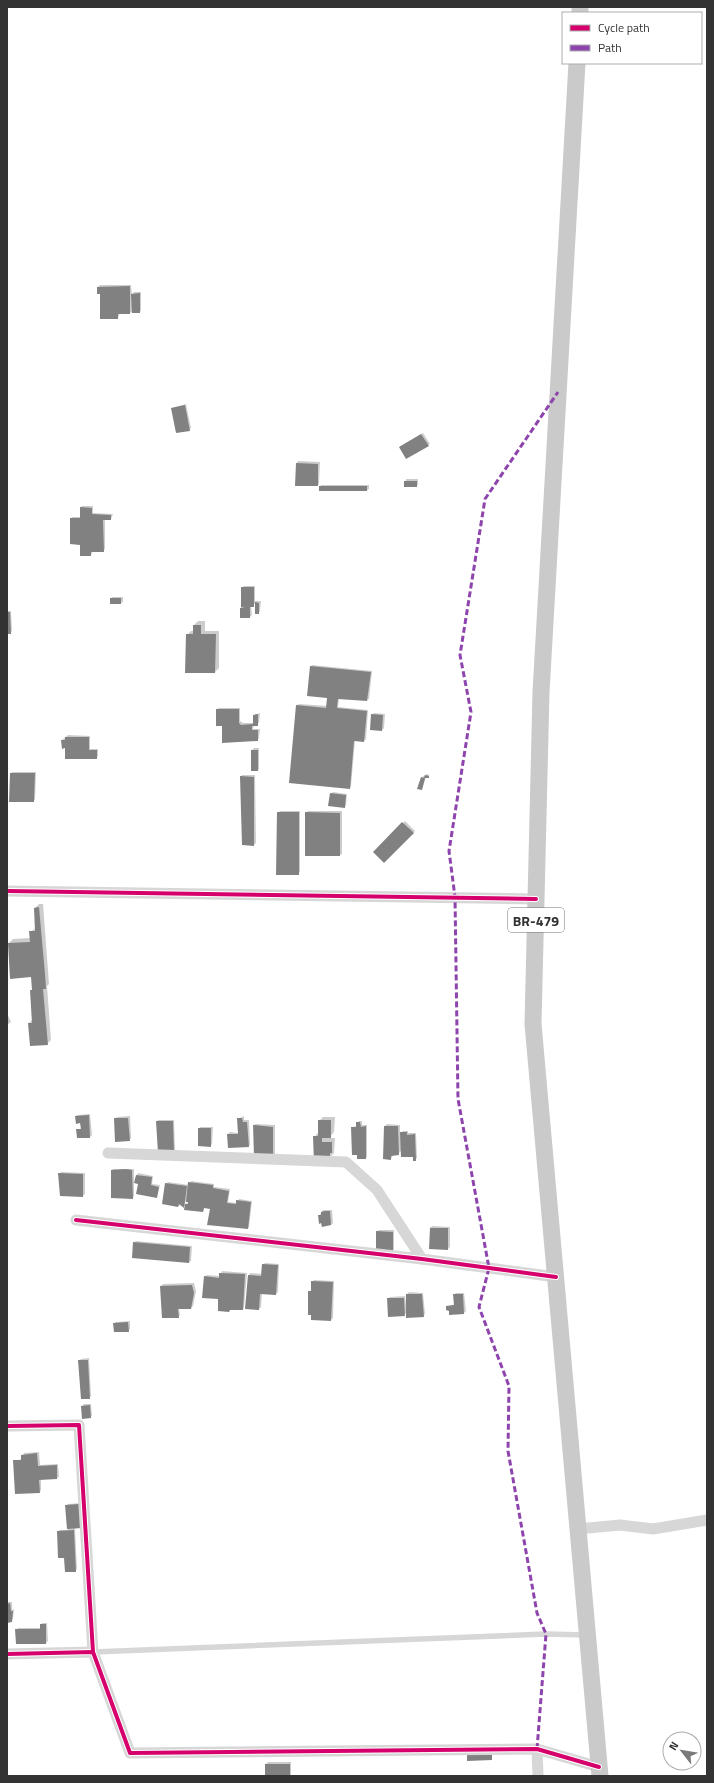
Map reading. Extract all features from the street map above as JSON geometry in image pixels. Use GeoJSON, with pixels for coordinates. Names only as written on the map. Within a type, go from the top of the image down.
{"type":"FeatureCollection","features":[{"type":"Feature","properties":{"kind":"main road","name":"BR-479"},"geometry":{"type":"LineString","coordinates":[[577,64],[541,692],[533,1024],[600,1772]]}},
{"type":"Feature","properties":{"kind":"street"},"geometry":{"type":"LineString","coordinates":[[7,891],[536,898]]}},
{"type":"Feature","properties":{"kind":"street"},"geometry":{"type":"LineString","coordinates":[[108,1153],[346,1162],[377,1190],[422,1259]]}},
{"type":"Feature","properties":{"kind":"street"},"geometry":{"type":"LineString","coordinates":[[76,1220],[422,1259],[556,1277]]}},
{"type":"Feature","properties":{"kind":"street"},"geometry":{"type":"LineString","coordinates":[[7,1426],[79,1425],[93,1652],[130,1753],[537,1749],[600,1772]]}},
{"type":"Feature","properties":{"kind":"street"},"geometry":{"type":"LineString","coordinates":[[578,1529],[620,1525],[653,1529],[707,1520]]}},
{"type":"Feature","properties":{"kind":"street"},"geometry":{"type":"LineString","coordinates":[[7,1654],[93,1652]]}},
{"type":"Feature","properties":{"kind":"street"},"geometry":{"type":"LineString","coordinates":[[537,1749],[538,1776]]}},
{"type":"Feature","properties":{"kind":"lane"},"geometry":{"type":"LineString","coordinates":[[93,1652],[546,1634],[588,1635]]}},
{"type":"Feature","properties":{"kind":"building"},"geometry":{"type":"Polygon","coordinates":[[[130,286],[130,314],[118,314],[118,319],[100,319],[100,294],[97,294],[97,287],[130,286]]]}},
{"type":"Feature","properties":{"kind":"building"},"geometry":{"type":"Polygon","coordinates":[[[140,293],[140,313],[132,313],[131,294],[140,293]]]}},
{"type":"Feature","properties":{"kind":"building"},"geometry":{"type":"Polygon","coordinates":[[[185,405],[190,431],[176,433],[171,408],[185,405]]]}},
{"type":"Feature","properties":{"kind":"building"},"geometry":{"type":"Polygon","coordinates":[[[421,434],[429,446],[406,459],[399,447],[421,434]]]}},
{"type":"Feature","properties":{"kind":"building"},"geometry":{"type":"Polygon","coordinates":[[[296,463],[318,464],[318,486],[295,486],[296,463]]]}},
{"type":"Feature","properties":{"kind":"building"},"geometry":{"type":"Polygon","coordinates":[[[404,481],[417,481],[417,487],[404,487],[404,481]]]}},
{"type":"Feature","properties":{"kind":"building"},"geometry":{"type":"Polygon","coordinates":[[[319,486],[367,486],[367,491],[319,491],[319,486]]]}},
{"type":"Feature","properties":{"kind":"building"},"geometry":{"type":"Polygon","coordinates":[[[80,507],[92,508],[92,514],[111,515],[111,520],[103,520],[104,552],[91,552],[91,556],[80,556],[80,545],[70,544],[70,518],[80,518],[80,507]]]}},
{"type":"Feature","properties":{"kind":"building"},"geometry":{"type":"Polygon","coordinates":[[[241,587],[254,587],[254,607],[250,607],[250,618],[240,618],[240,608],[245,608],[241,607],[241,587]]]}},
{"type":"Feature","properties":{"kind":"building"},"geometry":{"type":"Polygon","coordinates":[[[110,598],[121,598],[121,604],[110,604],[110,598]]]}},
{"type":"Feature","properties":{"kind":"building"},"geometry":{"type":"Polygon","coordinates":[[[255,602],[259,603],[259,614],[255,614],[255,602]]]}},
{"type":"Feature","properties":{"kind":"building"},"geometry":{"type":"Polygon","coordinates":[[[7,612],[10,612],[11,634],[7,634],[7,612]]]}},
{"type":"Feature","properties":{"kind":"building"},"geometry":{"type":"Polygon","coordinates":[[[193,625],[201,625],[201,634],[216,634],[215,673],[185,673],[186,634],[193,634],[193,625]]]}},
{"type":"Feature","properties":{"kind":"building"},"geometry":{"type":"Polygon","coordinates":[[[310,666],[371,672],[367,701],[338,699],[337,708],[367,711],[364,742],[354,741],[350,789],[289,783],[296,705],[326,708],[327,698],[307,696],[310,666]]]}},
{"type":"Feature","properties":{"kind":"building"},"geometry":{"type":"Polygon","coordinates":[[[216,709],[239,709],[239,723],[241,725],[253,724],[253,715],[258,714],[258,726],[252,726],[252,730],[258,730],[258,741],[222,743],[222,726],[216,726],[216,709]]]}},
{"type":"Feature","properties":{"kind":"building"},"geometry":{"type":"Polygon","coordinates":[[[371,714],[383,715],[382,731],[370,730],[371,714]]]}},
{"type":"Feature","properties":{"kind":"building"},"geometry":{"type":"Polygon","coordinates":[[[65,737],[89,737],[89,750],[97,750],[97,759],[65,759],[65,748],[62,749],[61,740],[65,740],[65,737]]]}},
{"type":"Feature","properties":{"kind":"building"},"geometry":{"type":"Polygon","coordinates":[[[251,750],[258,750],[258,771],[251,771],[251,750]]]}},
{"type":"Feature","properties":{"kind":"building"},"geometry":{"type":"Polygon","coordinates":[[[10,773],[35,773],[34,802],[9,802],[10,773]]]}},
{"type":"Feature","properties":{"kind":"building"},"geometry":{"type":"Polygon","coordinates":[[[425,775],[429,776],[429,778],[425,778],[422,790],[417,789],[421,777],[424,778],[425,775]]]}},
{"type":"Feature","properties":{"kind":"building"},"geometry":{"type":"Polygon","coordinates":[[[240,776],[254,777],[254,846],[242,845],[240,776]]]}},
{"type":"Feature","properties":{"kind":"building"},"geometry":{"type":"Polygon","coordinates":[[[330,793],[346,795],[345,808],[328,806],[330,793]]]}},
{"type":"Feature","properties":{"kind":"building"},"geometry":{"type":"Polygon","coordinates":[[[277,812],[299,812],[299,875],[276,875],[277,812]]]}},
{"type":"Feature","properties":{"kind":"building"},"geometry":{"type":"Polygon","coordinates":[[[305,812],[340,813],[340,856],[305,856],[305,812]]]}},
{"type":"Feature","properties":{"kind":"building"},"geometry":{"type":"Polygon","coordinates":[[[402,822],[414,833],[384,863],[373,852],[402,822]]]}},
{"type":"Feature","properties":{"kind":"building"},"geometry":{"type":"Polygon","coordinates":[[[39,907],[46,989],[43,989],[48,1045],[30,1046],[28,1023],[32,1023],[30,990],[32,990],[31,977],[10,979],[8,943],[30,942],[29,931],[35,931],[34,908],[39,907]]]}},
{"type":"Feature","properties":{"kind":"building"},"geometry":{"type":"Polygon","coordinates":[[[89,1115],[90,1138],[77,1138],[76,1129],[81,1129],[80,1123],[76,1124],[75,1116],[89,1115]]]}},
{"type":"Feature","properties":{"kind":"building"},"geometry":{"type":"Polygon","coordinates":[[[114,1118],[128,1118],[130,1141],[115,1142],[114,1118]]]}},
{"type":"Feature","properties":{"kind":"building"},"geometry":{"type":"Polygon","coordinates":[[[237,1118],[242,1118],[243,1122],[247,1122],[249,1147],[228,1148],[227,1134],[238,1134],[237,1118]]]}},
{"type":"Feature","properties":{"kind":"building"},"geometry":{"type":"Polygon","coordinates":[[[318,1120],[331,1120],[331,1138],[322,1138],[322,1142],[332,1142],[332,1153],[330,1153],[330,1158],[314,1163],[313,1136],[318,1136],[318,1120]]]}},
{"type":"Feature","properties":{"kind":"building"},"geometry":{"type":"Polygon","coordinates":[[[156,1121],[173,1121],[174,1152],[158,1153],[156,1121]]]}},
{"type":"Feature","properties":{"kind":"building"},"geometry":{"type":"Polygon","coordinates":[[[356,1122],[360,1122],[361,1127],[366,1126],[366,1159],[357,1159],[357,1155],[352,1155],[351,1127],[356,1127],[356,1122]]]}},
{"type":"Feature","properties":{"kind":"building"},"geometry":{"type":"Polygon","coordinates":[[[253,1125],[273,1127],[273,1159],[254,1157],[253,1125]]]}},
{"type":"Feature","properties":{"kind":"building"},"geometry":{"type":"Polygon","coordinates":[[[384,1126],[398,1126],[399,1155],[391,1156],[391,1160],[383,1159],[384,1126]]]}},
{"type":"Feature","properties":{"kind":"building"},"geometry":{"type":"Polygon","coordinates":[[[198,1128],[211,1128],[211,1147],[198,1146],[198,1128]]]}},
{"type":"Feature","properties":{"kind":"building"},"geometry":{"type":"Polygon","coordinates":[[[400,1132],[407,1132],[407,1135],[415,1134],[416,1161],[413,1161],[413,1157],[401,1157],[400,1132]]]}},
{"type":"Feature","properties":{"kind":"building"},"geometry":{"type":"Polygon","coordinates":[[[111,1170],[132,1170],[133,1199],[111,1198],[111,1170]]]}},
{"type":"Feature","properties":{"kind":"building"},"geometry":{"type":"Polygon","coordinates":[[[58,1173],[83,1174],[83,1197],[60,1196],[58,1173]]]}},
{"type":"Feature","properties":{"kind":"building"},"geometry":{"type":"Polygon","coordinates":[[[136,1175],[152,1177],[151,1185],[159,1187],[157,1198],[136,1194],[138,1184],[134,1183],[136,1175]]]}},
{"type":"Feature","properties":{"kind":"building"},"geometry":{"type":"Polygon","coordinates":[[[188,1182],[213,1185],[213,1188],[229,1191],[227,1203],[236,1204],[236,1200],[251,1202],[248,1229],[207,1225],[210,1209],[204,1208],[203,1212],[184,1210],[185,1204],[188,1204],[188,1202],[186,1202],[188,1182]]]}},
{"type":"Feature","properties":{"kind":"building"},"geometry":{"type":"Polygon","coordinates":[[[165,1183],[187,1186],[184,1208],[179,1204],[178,1207],[162,1204],[165,1183]]]}},
{"type":"Feature","properties":{"kind":"building"},"geometry":{"type":"Polygon","coordinates":[[[330,1211],[331,1225],[322,1227],[321,1223],[319,1224],[318,1215],[321,1215],[321,1212],[330,1211]]]}},
{"type":"Feature","properties":{"kind":"building"},"geometry":{"type":"Polygon","coordinates":[[[430,1228],[448,1228],[448,1250],[429,1249],[430,1228]]]}},
{"type":"Feature","properties":{"kind":"building"},"geometry":{"type":"Polygon","coordinates":[[[376,1231],[393,1232],[393,1252],[376,1251],[376,1231]]]}},
{"type":"Feature","properties":{"kind":"building"},"geometry":{"type":"Polygon","coordinates":[[[133,1242],[190,1247],[189,1263],[132,1258],[133,1242]]]}},
{"type":"Feature","properties":{"kind":"building"},"geometry":{"type":"Polygon","coordinates":[[[262,1264],[278,1265],[276,1295],[260,1294],[259,1310],[245,1309],[248,1275],[261,1276],[262,1264]]]}},
{"type":"Feature","properties":{"kind":"building"},"geometry":{"type":"Polygon","coordinates":[[[219,1273],[245,1274],[243,1310],[230,1310],[229,1312],[218,1311],[218,1299],[202,1298],[204,1276],[219,1278],[219,1273]]]}},
{"type":"Feature","properties":{"kind":"building"},"geometry":{"type":"Polygon","coordinates":[[[311,1281],[333,1282],[331,1321],[311,1320],[311,1315],[308,1315],[308,1291],[311,1291],[311,1281]]]}},
{"type":"Feature","properties":{"kind":"building"},"geometry":{"type":"Polygon","coordinates":[[[192,1285],[194,1293],[191,1309],[178,1309],[179,1318],[162,1318],[160,1286],[192,1285]]]}},
{"type":"Feature","properties":{"kind":"building"},"geometry":{"type":"Polygon","coordinates":[[[406,1294],[422,1294],[424,1317],[406,1318],[406,1294]]]}},
{"type":"Feature","properties":{"kind":"building"},"geometry":{"type":"Polygon","coordinates":[[[453,1294],[463,1294],[464,1314],[449,1315],[449,1311],[446,1310],[446,1306],[454,1305],[453,1294]]]}},
{"type":"Feature","properties":{"kind":"building"},"geometry":{"type":"Polygon","coordinates":[[[387,1298],[404,1298],[405,1316],[388,1317],[387,1298]]]}},
{"type":"Feature","properties":{"kind":"building"},"geometry":{"type":"Polygon","coordinates":[[[128,1322],[129,1332],[114,1332],[113,1323],[128,1322]]]}},
{"type":"Feature","properties":{"kind":"building"},"geometry":{"type":"Polygon","coordinates":[[[78,1360],[88,1360],[90,1399],[81,1399],[78,1360]]]}},
{"type":"Feature","properties":{"kind":"building"},"geometry":{"type":"Polygon","coordinates":[[[90,1405],[91,1418],[82,1419],[81,1406],[90,1405]]]}},
{"type":"Feature","properties":{"kind":"building"},"geometry":{"type":"Polygon","coordinates":[[[37,1453],[38,1466],[57,1465],[57,1479],[39,1480],[40,1493],[15,1494],[13,1460],[21,1460],[21,1455],[37,1453]]]}},
{"type":"Feature","properties":{"kind":"building"},"geometry":{"type":"Polygon","coordinates":[[[80,1504],[82,1528],[67,1529],[65,1505],[80,1504]]]}},
{"type":"Feature","properties":{"kind":"building"},"geometry":{"type":"Polygon","coordinates":[[[74,1530],[76,1572],[65,1572],[64,1558],[58,1558],[57,1531],[74,1530]]]}},
{"type":"Feature","properties":{"kind":"building"},"geometry":{"type":"Polygon","coordinates":[[[10,1603],[11,1611],[13,1611],[12,1622],[7,1623],[7,1604],[10,1603]]]}},
{"type":"Feature","properties":{"kind":"building"},"geometry":{"type":"Polygon","coordinates":[[[40,1624],[46,1624],[46,1644],[16,1644],[15,1629],[40,1629],[40,1624]]]}},
{"type":"Feature","properties":{"kind":"building"},"geometry":{"type":"Polygon","coordinates":[[[492,1749],[492,1760],[467,1761],[467,1750],[492,1749]]]}},
{"type":"Feature","properties":{"kind":"building"},"geometry":{"type":"Polygon","coordinates":[[[265,1764],[290,1764],[290,1776],[265,1776],[265,1764]]]}},
{"type":"Feature","properties":{"kind":"marked path"},"geometry":{"type":"LineString","coordinates":[[537,1749],[546,1634],[537,1613],[508,1451],[509,1386],[479,1307],[489,1268],[458,1099],[455,897],[449,851],[471,712],[460,655],[485,499],[558,392]]}},
{"type":"Feature","properties":{"kind":"cycle path"},"geometry":{"type":"LineString","coordinates":[[7,891],[536,899]]}},
{"type":"Feature","properties":{"kind":"cycle path"},"geometry":{"type":"LineString","coordinates":[[76,1220],[422,1259],[556,1277]]}},
{"type":"Feature","properties":{"kind":"cycle path"},"geometry":{"type":"LineString","coordinates":[[7,1426],[79,1425],[93,1652]]}},
{"type":"Feature","properties":{"kind":"cycle path"},"geometry":{"type":"LineString","coordinates":[[7,1654],[93,1652],[130,1753],[537,1749],[599,1767]]}}]}
